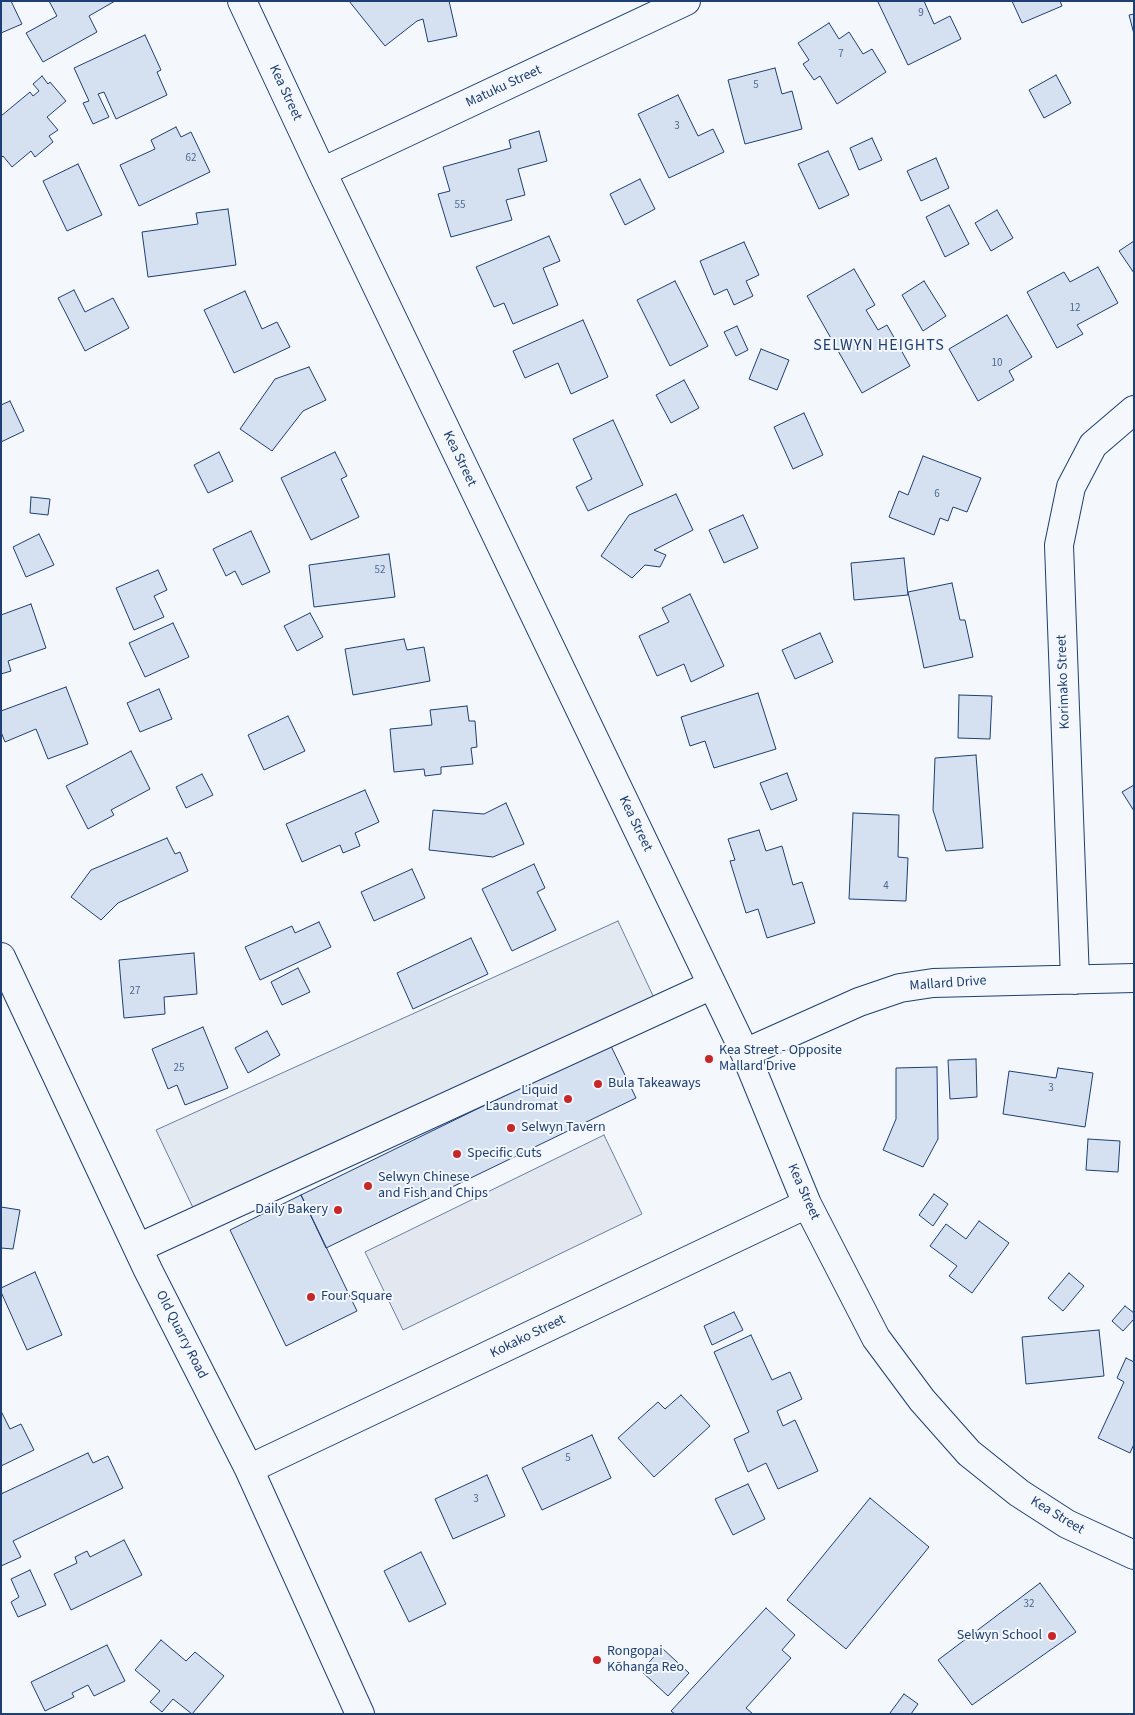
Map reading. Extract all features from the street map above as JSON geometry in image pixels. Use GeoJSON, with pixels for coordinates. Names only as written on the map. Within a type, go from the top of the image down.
{"type":"FeatureCollection","features":[{"type":"Feature","properties":{"kind":"street","name":"Kea Street"},"geometry":{"type":"LineString","coordinates":[[242,1],[322,172],[745,1053],[807,1204],[876,1338],[922,1400],[968,1453],[1019,1493],[1067,1524],[1134,1555]]}},
{"type":"Feature","properties":{"kind":"street","name":"Matuku Street"},"geometry":{"type":"LineString","coordinates":[[322,172],[686,1]]}},
{"type":"Feature","properties":{"kind":"street","name":"Korimako Street"},"geometry":{"type":"LineString","coordinates":[[1075,980],[1059,545],[1071,487],[1094,446],[1134,410]]}},
{"type":"Feature","properties":{"kind":"street","name":"Old Quarry Road"},"geometry":{"type":"LineString","coordinates":[[1,957],[138,1248],[249,1469],[360,1714]]}},
{"type":"Feature","properties":{"kind":"street","name":"Mallard Drive"},"geometry":{"type":"LineString","coordinates":[[745,1053],[859,1002],[900,988],[933,983],[1134,978]]}},
{"type":"Feature","properties":{"kind":"street"},"geometry":{"type":"LineString","coordinates":[[138,1248],[712,985]]}},
{"type":"Feature","properties":{"kind":"street","name":"Kokako Street"},"geometry":{"type":"LineString","coordinates":[[249,1469],[807,1204]]}},
{"type":"Feature","properties":{"kind":"shaded area"},"geometry":{"type":"Polygon","coordinates":[[[618,921],[655,1000],[195,1212],[156,1130],[618,921]]]}},
{"type":"Feature","properties":{"kind":"shaded area"},"geometry":{"type":"Polygon","coordinates":[[[604,1135],[642,1214],[403,1330],[365,1252],[604,1135]]]}},
{"type":"Feature","properties":{"kind":"building"},"geometry":{"type":"Polygon","coordinates":[[[1,1],[11,1],[22,24],[1,33],[1,1]]]}},
{"type":"Feature","properties":{"kind":"building"},"geometry":{"type":"Polygon","coordinates":[[[49,1],[115,1],[89,16],[97,32],[43,62],[26,33],[57,16],[49,1]]]}},
{"type":"Feature","properties":{"kind":"building"},"geometry":{"type":"Polygon","coordinates":[[[349,1],[449,1],[457,36],[428,42],[423,19],[417,21],[385,46],[349,1]]]}},
{"type":"Feature","properties":{"kind":"building"},"geometry":{"type":"Polygon","coordinates":[[[924,1],[934,24],[950,16],[961,39],[908,65],[878,2],[924,1]]]}},
{"type":"Feature","properties":{"kind":"building"},"geometry":{"type":"Polygon","coordinates":[[[1012,1],[1060,1],[1062,6],[1022,23],[1012,1]]]}},
{"type":"Feature","properties":{"kind":"building"},"geometry":{"type":"Polygon","coordinates":[[[1134,14],[1134,34],[1129,15],[1134,14]]]}},
{"type":"Feature","properties":{"kind":"building"},"geometry":{"type":"Polygon","coordinates":[[[829,23],[839,39],[849,32],[863,54],[872,49],[886,72],[837,104],[820,76],[814,80],[803,64],[809,60],[798,43],[829,23]]]}},
{"type":"Feature","properties":{"kind":"building"},"geometry":{"type":"Polygon","coordinates":[[[145,35],[161,70],[157,72],[167,95],[116,119],[104,92],[98,94],[109,117],[93,124],[83,103],[89,101],[74,68],[145,35]]]}},
{"type":"Feature","properties":{"kind":"building"},"geometry":{"type":"Polygon","coordinates":[[[775,68],[782,94],[792,91],[802,129],[745,144],[728,80],[775,68]]]}},
{"type":"Feature","properties":{"kind":"building"},"geometry":{"type":"Polygon","coordinates":[[[1056,75],[1071,103],[1044,118],[1029,90],[1056,75]]]}},
{"type":"Feature","properties":{"kind":"building"},"geometry":{"type":"Polygon","coordinates":[[[42,76],[48,84],[50,82],[66,101],[47,117],[58,130],[49,136],[53,142],[35,157],[31,151],[12,167],[3,156],[1,158],[1,116],[30,92],[33,96],[39,91],[33,84],[42,76]]]}},
{"type":"Feature","properties":{"kind":"building"},"geometry":{"type":"Polygon","coordinates":[[[678,95],[698,136],[713,129],[724,152],[669,178],[638,114],[678,95]]]}},
{"type":"Feature","properties":{"kind":"building"},"geometry":{"type":"Polygon","coordinates":[[[176,127],[181,137],[191,132],[210,172],[139,206],[120,165],[155,149],[151,140],[176,127]]]}},
{"type":"Feature","properties":{"kind":"building"},"geometry":{"type":"Polygon","coordinates":[[[539,131],[547,161],[518,169],[525,195],[506,200],[512,220],[451,237],[438,194],[450,191],[443,167],[511,148],[509,140],[539,131]]]}},
{"type":"Feature","properties":{"kind":"building"},"geometry":{"type":"Polygon","coordinates":[[[872,138],[882,160],[859,170],[850,148],[872,138]]]}},
{"type":"Feature","properties":{"kind":"building"},"geometry":{"type":"Polygon","coordinates":[[[828,151],[849,195],[819,209],[798,164],[828,151]]]}},
{"type":"Feature","properties":{"kind":"building"},"geometry":{"type":"Polygon","coordinates":[[[936,158],[949,188],[921,201],[907,171],[936,158]]]}},
{"type":"Feature","properties":{"kind":"building"},"geometry":{"type":"Polygon","coordinates":[[[78,164],[102,215],[67,231],[43,181],[78,164]]]}},
{"type":"Feature","properties":{"kind":"building"},"geometry":{"type":"Polygon","coordinates":[[[640,179],[655,209],[625,225],[610,194],[640,179]]]}},
{"type":"Feature","properties":{"kind":"building"},"geometry":{"type":"Polygon","coordinates":[[[949,205],[969,244],[945,257],[926,217],[949,205]]]}},
{"type":"Feature","properties":{"kind":"building"},"geometry":{"type":"Polygon","coordinates":[[[228,209],[236,265],[148,277],[142,232],[198,224],[196,213],[228,209]]]}},
{"type":"Feature","properties":{"kind":"building"},"geometry":{"type":"Polygon","coordinates":[[[997,210],[1013,238],[991,251],[975,223],[997,210]]]}},
{"type":"Feature","properties":{"kind":"building"},"geometry":{"type":"Polygon","coordinates":[[[549,236],[560,261],[543,268],[558,305],[513,324],[504,303],[494,307],[476,267],[549,236]]]}},
{"type":"Feature","properties":{"kind":"building"},"geometry":{"type":"Polygon","coordinates":[[[1134,241],[1134,273],[1119,251],[1134,241]]]}},
{"type":"Feature","properties":{"kind":"building"},"geometry":{"type":"Polygon","coordinates":[[[744,242],[759,275],[746,281],[753,296],[734,305],[727,289],[714,295],[700,261],[744,242]]]}},
{"type":"Feature","properties":{"kind":"building"},"geometry":{"type":"Polygon","coordinates":[[[1098,267],[1118,303],[1077,325],[1083,334],[1057,348],[1027,292],[1064,272],[1070,282],[1098,267]]]}},
{"type":"Feature","properties":{"kind":"building"},"geometry":{"type":"Polygon","coordinates":[[[854,269],[875,305],[866,310],[878,330],[887,325],[910,366],[862,393],[807,296],[854,269]]]}},
{"type":"Feature","properties":{"kind":"building"},"geometry":{"type":"Polygon","coordinates":[[[675,281],[708,346],[670,366],[637,300],[675,281]]]}},
{"type":"Feature","properties":{"kind":"building"},"geometry":{"type":"Polygon","coordinates":[[[924,281],[946,316],[923,331],[902,295],[924,281]]]}},
{"type":"Feature","properties":{"kind":"building"},"geometry":{"type":"Polygon","coordinates":[[[74,290],[85,312],[113,298],[129,328],[85,351],[58,298],[74,290]]]}},
{"type":"Feature","properties":{"kind":"building"},"geometry":{"type":"Polygon","coordinates":[[[245,291],[262,329],[277,322],[290,347],[234,373],[204,310],[245,291]]]}},
{"type":"Feature","properties":{"kind":"building"},"geometry":{"type":"Polygon","coordinates":[[[1007,315],[1032,357],[1009,371],[1014,380],[978,401],[949,349],[1007,315]]]}},
{"type":"Feature","properties":{"kind":"building"},"geometry":{"type":"Polygon","coordinates":[[[583,320],[608,377],[571,394],[558,363],[525,378],[513,351],[583,320]]]}},
{"type":"Feature","properties":{"kind":"building"},"geometry":{"type":"Polygon","coordinates":[[[737,326],[748,350],[736,356],[724,332],[737,326]]]}},
{"type":"Feature","properties":{"kind":"building"},"geometry":{"type":"Polygon","coordinates":[[[761,349],[789,360],[777,390],[749,379],[761,349]]]}},
{"type":"Feature","properties":{"kind":"building"},"geometry":{"type":"Polygon","coordinates":[[[309,367],[326,400],[303,411],[272,451],[240,429],[275,379],[309,367]]]}},
{"type":"Feature","properties":{"kind":"building"},"geometry":{"type":"Polygon","coordinates":[[[684,380],[699,408],[671,423],[656,395],[684,380]]]}},
{"type":"Feature","properties":{"kind":"building"},"geometry":{"type":"Polygon","coordinates":[[[10,401],[24,431],[1,442],[1,405],[10,401]]]}},
{"type":"Feature","properties":{"kind":"building"},"geometry":{"type":"Polygon","coordinates":[[[804,413],[823,455],[793,469],[774,427],[804,413]]]}},
{"type":"Feature","properties":{"kind":"building"},"geometry":{"type":"Polygon","coordinates":[[[613,420],[643,485],[588,511],[576,487],[592,479],[573,439],[613,420]]]}},
{"type":"Feature","properties":{"kind":"building"},"geometry":{"type":"Polygon","coordinates":[[[219,452],[233,481],[208,493],[194,465],[219,452]]]}},
{"type":"Feature","properties":{"kind":"building"},"geometry":{"type":"Polygon","coordinates":[[[335,452],[347,476],[341,479],[359,517],[311,540],[281,478],[335,452]]]}},
{"type":"Feature","properties":{"kind":"building"},"geometry":{"type":"Polygon","coordinates":[[[923,456],[981,478],[967,512],[953,507],[948,521],[940,518],[934,535],[889,517],[899,491],[908,495],[923,456]]]}},
{"type":"Feature","properties":{"kind":"building"},"geometry":{"type":"Polygon","coordinates":[[[676,494],[693,530],[654,550],[666,555],[660,567],[645,565],[632,578],[601,556],[629,515],[676,494]]]}},
{"type":"Feature","properties":{"kind":"building"},"geometry":{"type":"Polygon","coordinates":[[[31,497],[50,499],[48,515],[30,513],[31,497]]]}},
{"type":"Feature","properties":{"kind":"building"},"geometry":{"type":"Polygon","coordinates":[[[743,515],[758,548],[724,563],[709,530],[743,515]]]}},
{"type":"Feature","properties":{"kind":"building"},"geometry":{"type":"Polygon","coordinates":[[[251,531],[270,572],[242,585],[235,571],[226,576],[213,549],[251,531]]]}},
{"type":"Feature","properties":{"kind":"building"},"geometry":{"type":"Polygon","coordinates":[[[39,534],[54,565],[26,577],[13,547],[39,534]]]}},
{"type":"Feature","properties":{"kind":"building"},"geometry":{"type":"Polygon","coordinates":[[[389,554],[395,597],[314,607],[309,565],[389,554]]]}},
{"type":"Feature","properties":{"kind":"building"},"geometry":{"type":"Polygon","coordinates":[[[904,558],[908,595],[854,600],[851,563],[904,558]]]}},
{"type":"Feature","properties":{"kind":"building"},"geometry":{"type":"Polygon","coordinates":[[[158,570],[167,590],[154,596],[164,617],[134,630],[116,588],[158,570]]]}},
{"type":"Feature","properties":{"kind":"building"},"geometry":{"type":"Polygon","coordinates":[[[952,583],[960,620],[965,620],[973,657],[924,668],[908,592],[952,583]]]}},
{"type":"Feature","properties":{"kind":"building"},"geometry":{"type":"Polygon","coordinates":[[[690,594],[724,666],[691,682],[684,664],[657,676],[639,636],[669,622],[662,608],[690,594]]]}},
{"type":"Feature","properties":{"kind":"building"},"geometry":{"type":"Polygon","coordinates":[[[31,604],[46,648],[8,661],[11,671],[1,674],[1,615],[31,604]]]}},
{"type":"Feature","properties":{"kind":"building"},"geometry":{"type":"Polygon","coordinates":[[[310,613],[323,637],[297,651],[284,626],[310,613]]]}},
{"type":"Feature","properties":{"kind":"building"},"geometry":{"type":"Polygon","coordinates":[[[173,623],[189,657],[145,677],[129,643],[173,623]]]}},
{"type":"Feature","properties":{"kind":"building"},"geometry":{"type":"Polygon","coordinates":[[[820,633],[833,662],[795,679],[782,650],[820,633]]]}},
{"type":"Feature","properties":{"kind":"building"},"geometry":{"type":"Polygon","coordinates":[[[404,639],[407,650],[424,647],[430,681],[353,695],[345,649],[404,639]]]}},
{"type":"Feature","properties":{"kind":"building"},"geometry":{"type":"Polygon","coordinates":[[[66,687],[88,744],[48,759],[36,729],[5,742],[1,732],[1,711],[66,687]]]}},
{"type":"Feature","properties":{"kind":"building"},"geometry":{"type":"Polygon","coordinates":[[[159,689],[172,719],[140,732],[127,703],[159,689]]]}},
{"type":"Feature","properties":{"kind":"building"},"geometry":{"type":"Polygon","coordinates":[[[758,693],[776,749],[714,768],[705,741],[690,746],[681,717],[758,693]]]}},
{"type":"Feature","properties":{"kind":"building"},"geometry":{"type":"Polygon","coordinates":[[[959,695],[992,696],[990,739],[958,738],[959,695]]]}},
{"type":"Feature","properties":{"kind":"building"},"geometry":{"type":"Polygon","coordinates":[[[467,706],[469,721],[475,721],[477,747],[471,748],[473,764],[441,767],[441,774],[425,776],[424,769],[394,772],[390,729],[432,725],[430,710],[467,706]]]}},
{"type":"Feature","properties":{"kind":"building"},"geometry":{"type":"Polygon","coordinates":[[[288,716],[305,751],[264,770],[248,735],[288,716]]]}},
{"type":"Feature","properties":{"kind":"building"},"geometry":{"type":"Polygon","coordinates":[[[131,751],[150,789],[111,810],[114,815],[88,829],[66,786],[131,751]]]}},
{"type":"Feature","properties":{"kind":"building"},"geometry":{"type":"Polygon","coordinates":[[[976,755],[983,848],[946,851],[933,810],[935,758],[976,755]]]}},
{"type":"Feature","properties":{"kind":"building"},"geometry":{"type":"Polygon","coordinates":[[[787,773],[797,800],[771,810],[760,783],[787,773]]]}},
{"type":"Feature","properties":{"kind":"building"},"geometry":{"type":"Polygon","coordinates":[[[202,774],[213,795],[186,808],[176,787],[202,774]]]}},
{"type":"Feature","properties":{"kind":"building"},"geometry":{"type":"Polygon","coordinates":[[[1134,785],[1134,811],[1122,792],[1134,785]]]}},
{"type":"Feature","properties":{"kind":"building"},"geometry":{"type":"Polygon","coordinates":[[[365,790],[379,822],[355,833],[360,846],[343,853],[340,845],[302,862],[286,824],[365,790]]]}},
{"type":"Feature","properties":{"kind":"building"},"geometry":{"type":"Polygon","coordinates":[[[506,803],[524,844],[493,857],[429,850],[433,810],[484,814],[506,803]]]}},
{"type":"Feature","properties":{"kind":"building"},"geometry":{"type":"Polygon","coordinates":[[[853,813],[899,815],[898,857],[908,858],[906,901],[849,899],[853,813]]]}},
{"type":"Feature","properties":{"kind":"building"},"geometry":{"type":"Polygon","coordinates":[[[759,830],[766,851],[782,846],[793,885],[802,882],[815,923],[767,938],[758,909],[746,913],[730,861],[735,860],[728,839],[759,830]]]}},
{"type":"Feature","properties":{"kind":"building"},"geometry":{"type":"Polygon","coordinates":[[[167,838],[175,854],[180,852],[188,871],[118,903],[101,920],[71,897],[91,870],[167,838]]]}},
{"type":"Feature","properties":{"kind":"building"},"geometry":{"type":"Polygon","coordinates":[[[534,864],[545,888],[537,892],[556,930],[512,951],[482,889],[534,864]]]}},
{"type":"Feature","properties":{"kind":"building"},"geometry":{"type":"Polygon","coordinates":[[[412,869],[425,898],[374,921],[361,892],[412,869]]]}},
{"type":"Feature","properties":{"kind":"building"},"geometry":{"type":"Polygon","coordinates":[[[319,922],[331,947],[260,980],[245,947],[292,926],[295,933],[319,922]]]}},
{"type":"Feature","properties":{"kind":"building"},"geometry":{"type":"Polygon","coordinates":[[[471,938],[488,974],[413,1009],[397,973],[471,938]]]}},
{"type":"Feature","properties":{"kind":"building"},"geometry":{"type":"Polygon","coordinates":[[[194,953],[197,994],[164,997],[165,1014],[124,1018],[119,960],[194,953]]]}},
{"type":"Feature","properties":{"kind":"building"},"geometry":{"type":"Polygon","coordinates":[[[298,968],[310,992],[282,1005],[271,982],[298,968]]]}},
{"type":"Feature","properties":{"kind":"building"},"geometry":{"type":"Polygon","coordinates":[[[203,1027],[228,1088],[185,1105],[177,1085],[168,1089],[152,1049],[203,1027]]]}},
{"type":"Feature","properties":{"kind":"building"},"geometry":{"type":"Polygon","coordinates":[[[267,1031],[280,1055],[248,1073],[235,1048],[267,1031]]]}},
{"type":"Feature","properties":{"kind":"building"},"geometry":{"type":"Polygon","coordinates":[[[610,1044],[636,1098],[326,1248],[301,1195],[610,1044]]]}},
{"type":"Feature","properties":{"kind":"building"},"geometry":{"type":"Polygon","coordinates":[[[976,1059],[977,1097],[950,1099],[948,1060],[976,1059]]]}},
{"type":"Feature","properties":{"kind":"building"},"geometry":{"type":"Polygon","coordinates":[[[937,1067],[938,1139],[923,1167],[883,1150],[896,1119],[896,1068],[937,1067]]]}},
{"type":"Feature","properties":{"kind":"building"},"geometry":{"type":"Polygon","coordinates":[[[1058,1068],[1093,1073],[1085,1127],[1003,1114],[1009,1071],[1056,1078],[1058,1068]]]}},
{"type":"Feature","properties":{"kind":"building"},"geometry":{"type":"Polygon","coordinates":[[[1088,1139],[1120,1141],[1118,1172],[1086,1170],[1088,1139]]]}},
{"type":"Feature","properties":{"kind":"building"},"geometry":{"type":"Polygon","coordinates":[[[934,1194],[948,1204],[933,1226],[919,1215],[934,1194]]]}},
{"type":"Feature","properties":{"kind":"building"},"geometry":{"type":"Polygon","coordinates":[[[301,1195],[357,1311],[286,1346],[230,1230],[301,1195]]]}},
{"type":"Feature","properties":{"kind":"building"},"geometry":{"type":"Polygon","coordinates":[[[1,1207],[20,1210],[13,1249],[1,1248],[1,1207]]]}},
{"type":"Feature","properties":{"kind":"building"},"geometry":{"type":"Polygon","coordinates":[[[979,1221],[1009,1243],[972,1293],[949,1276],[957,1266],[930,1246],[946,1224],[966,1239],[979,1221]]]}},
{"type":"Feature","properties":{"kind":"building"},"geometry":{"type":"Polygon","coordinates":[[[35,1272],[62,1335],[27,1350],[1,1292],[1,1288],[35,1272]]]}},
{"type":"Feature","properties":{"kind":"building"},"geometry":{"type":"Polygon","coordinates":[[[1069,1273],[1084,1286],[1063,1311],[1048,1298],[1069,1273]]]}},
{"type":"Feature","properties":{"kind":"building"},"geometry":{"type":"Polygon","coordinates":[[[1125,1306],[1134,1313],[1134,1319],[1123,1331],[1112,1321],[1125,1306]]]}},
{"type":"Feature","properties":{"kind":"building"},"geometry":{"type":"Polygon","coordinates":[[[734,1312],[743,1330],[712,1345],[704,1326],[734,1312]]]}},
{"type":"Feature","properties":{"kind":"building"},"geometry":{"type":"Polygon","coordinates":[[[1099,1330],[1104,1376],[1026,1384],[1022,1337],[1099,1330]]]}},
{"type":"Feature","properties":{"kind":"building"},"geometry":{"type":"Polygon","coordinates":[[[751,1335],[772,1380],[790,1372],[802,1399],[777,1411],[783,1426],[795,1420],[818,1471],[778,1489],[766,1463],[748,1472],[734,1439],[749,1432],[714,1352],[751,1335]]]}},
{"type":"Feature","properties":{"kind":"building"},"geometry":{"type":"Polygon","coordinates":[[[1126,1358],[1134,1362],[1134,1444],[1130,1453],[1098,1438],[1124,1382],[1117,1378],[1126,1358]]]}},
{"type":"Feature","properties":{"kind":"building"},"geometry":{"type":"Polygon","coordinates":[[[681,1395],[710,1426],[654,1477],[618,1438],[658,1402],[665,1409],[681,1395]]]}},
{"type":"Feature","properties":{"kind":"building"},"geometry":{"type":"Polygon","coordinates":[[[1,1411],[10,1429],[21,1424],[34,1450],[1,1466],[1,1411]]]}},
{"type":"Feature","properties":{"kind":"building"},"geometry":{"type":"Polygon","coordinates":[[[592,1435],[611,1478],[542,1510],[522,1468],[592,1435]]]}},
{"type":"Feature","properties":{"kind":"building"},"geometry":{"type":"Polygon","coordinates":[[[88,1453],[93,1463],[108,1456],[123,1488],[13,1541],[21,1557],[1,1566],[1,1494],[88,1453]]]}},
{"type":"Feature","properties":{"kind":"building"},"geometry":{"type":"Polygon","coordinates":[[[487,1475],[505,1516],[453,1539],[435,1499],[487,1475]]]}},
{"type":"Feature","properties":{"kind":"building"},"geometry":{"type":"Polygon","coordinates":[[[748,1484],[765,1519],[733,1535],[715,1499],[748,1484]]]}},
{"type":"Feature","properties":{"kind":"building"},"geometry":{"type":"Polygon","coordinates":[[[870,1498],[929,1547],[846,1649],[787,1600],[870,1498]]]}},
{"type":"Feature","properties":{"kind":"building"},"geometry":{"type":"Polygon","coordinates":[[[124,1540],[142,1575],[71,1610],[54,1574],[77,1563],[75,1557],[87,1551],[90,1557],[124,1540]]]}},
{"type":"Feature","properties":{"kind":"building"},"geometry":{"type":"Polygon","coordinates":[[[421,1552],[446,1604],[409,1622],[384,1571],[421,1552]]]}},
{"type":"Feature","properties":{"kind":"building"},"geometry":{"type":"Polygon","coordinates":[[[30,1570],[46,1605],[18,1617],[11,1602],[19,1597],[11,1579],[30,1570]]]}},
{"type":"Feature","properties":{"kind":"building"},"geometry":{"type":"Polygon","coordinates":[[[1040,1583],[1076,1632],[972,1705],[938,1660],[1040,1583]]]}},
{"type":"Feature","properties":{"kind":"building"},"geometry":{"type":"Polygon","coordinates":[[[766,1608],[795,1635],[782,1650],[791,1658],[746,1708],[753,1714],[675,1714],[671,1711],[766,1608]]]}},
{"type":"Feature","properties":{"kind":"building"},"geometry":{"type":"Polygon","coordinates":[[[161,1640],[186,1661],[195,1652],[224,1676],[192,1714],[173,1699],[162,1712],[150,1702],[160,1691],[135,1670],[161,1640]]]}},
{"type":"Feature","properties":{"kind":"building"},"geometry":{"type":"Polygon","coordinates":[[[107,1645],[125,1681],[94,1696],[88,1685],[72,1693],[74,1697],[45,1711],[31,1682],[107,1645]]]}},
{"type":"Feature","properties":{"kind":"building"},"geometry":{"type":"Polygon","coordinates":[[[662,1648],[689,1673],[668,1696],[641,1671],[662,1648]]]}},
{"type":"Feature","properties":{"kind":"building"},"geometry":{"type":"Polygon","coordinates":[[[904,1694],[918,1704],[911,1714],[891,1714],[890,1713],[904,1694]]]}},
{"type":"Feature","properties":{"kind":"place","name":"Kea Street - Opposite Mallard Drive"},"geometry":{"type":"Point","coordinates":[709,1059]}},
{"type":"Feature","properties":{"kind":"place","name":"Bula Takeaways"},"geometry":{"type":"Point","coordinates":[598,1084]}},
{"type":"Feature","properties":{"kind":"place","name":"Liquid Laundromat"},"geometry":{"type":"Point","coordinates":[568,1099]}},
{"type":"Feature","properties":{"kind":"place","name":"Selwyn Tavern"},"geometry":{"type":"Point","coordinates":[511,1128]}},
{"type":"Feature","properties":{"kind":"place","name":"Specific Cuts"},"geometry":{"type":"Point","coordinates":[457,1154]}},
{"type":"Feature","properties":{"kind":"place","name":"Selwyn Chinese and Fish and Chips"},"geometry":{"type":"Point","coordinates":[368,1186]}},
{"type":"Feature","properties":{"kind":"place","name":"Daily Bakery"},"geometry":{"type":"Point","coordinates":[338,1210]}},
{"type":"Feature","properties":{"kind":"place","name":"Four Square"},"geometry":{"type":"Point","coordinates":[311,1297]}},
{"type":"Feature","properties":{"kind":"place","name":"Selwyn School"},"geometry":{"type":"Point","coordinates":[1052,1636]}},
{"type":"Feature","properties":{"kind":"place","name":"Rongopai Kōhanga Reo"},"geometry":{"type":"Point","coordinates":[597,1660]}},
{"type":"Feature","properties":{"kind":"district","name":"SELWYN HEIGHTS"},"geometry":{"type":"Point","coordinates":[879,346]}}]}
